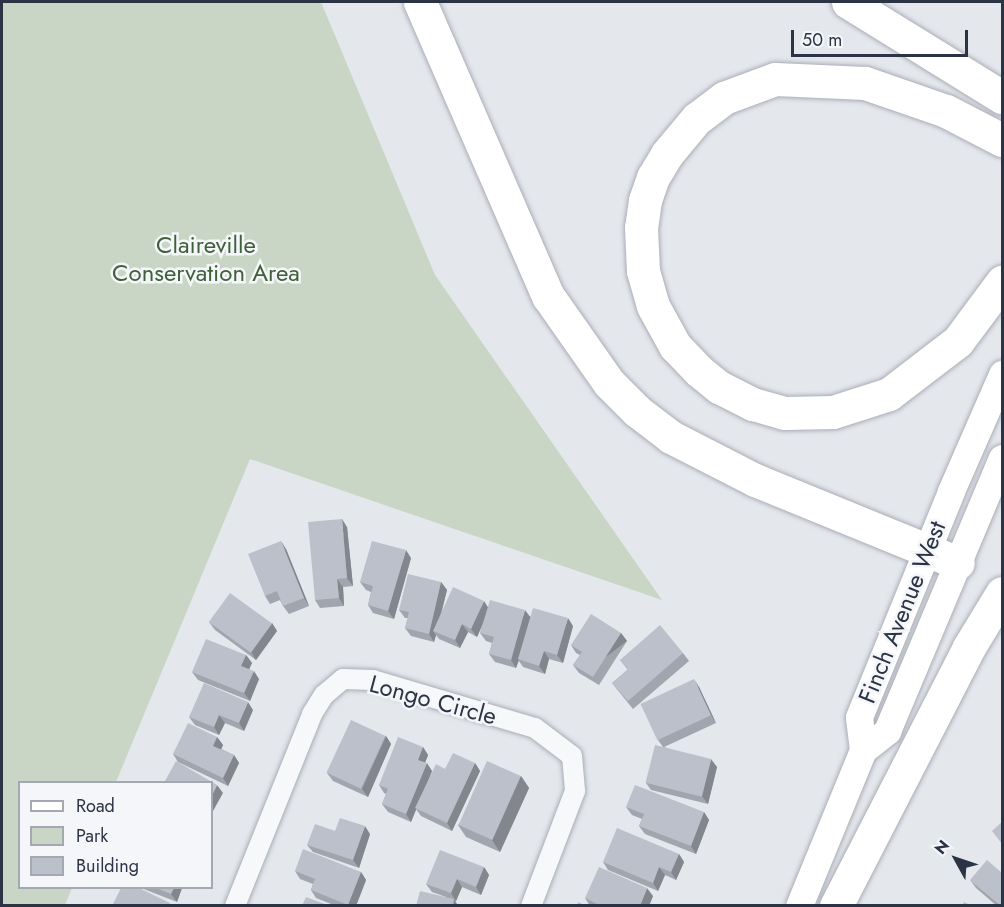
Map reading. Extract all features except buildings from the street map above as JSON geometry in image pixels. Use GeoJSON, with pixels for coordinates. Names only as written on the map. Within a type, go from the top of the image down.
{"type":"FeatureCollection","features":[{"type":"Feature","properties":{"kind":"highway"},"geometry":{"type":"LineString","coordinates":[[420,2],[548,296],[609,383],[638,411],[682,442],[755,480],[958,563]]}},
{"type":"Feature","properties":{"kind":"highway"},"geometry":{"type":"LineString","coordinates":[[848,2],[1002,97]]}},
{"type":"Feature","properties":{"kind":"highway"},"geometry":{"type":"LineString","coordinates":[[1002,140],[946,111],[865,83],[775,79],[724,99],[697,118],[667,154],[653,177],[645,201],[641,227],[643,271],[652,306],[675,346],[699,371],[719,387],[753,404],[785,413],[833,412],[889,394],[958,341],[1002,282]]}},
{"type":"Feature","properties":{"kind":"highway"},"geometry":{"type":"LineString","coordinates":[[836,906],[969,647],[1002,593]]}},
{"type":"Feature","properties":{"kind":"main road","name":"Finch Avenue West"},"geometry":{"type":"LineString","coordinates":[[863,750],[859,717],[926,551],[1002,374]]}},
{"type":"Feature","properties":{"kind":"main road","name":"Finch Avenue West"},"geometry":{"type":"LineString","coordinates":[[863,750],[887,731],[1002,458]]}},
{"type":"Feature","properties":{"kind":"main road"},"geometry":{"type":"LineString","coordinates":[[799,906],[863,750]]}},
{"type":"Feature","properties":{"kind":"street","name":"Longo Circle"},"geometry":{"type":"LineString","coordinates":[[235,906],[312,714],[324,695],[343,679],[373,680],[535,728],[551,737],[572,756],[575,791],[531,906]]}},
{"type":"Feature","properties":{"kind":"green space","name":"Claireville Conservation Area"},"geometry":{"type":"Polygon","coordinates":[[[2,2],[321,2],[435,275],[662,600],[250,459],[116,781],[18,781],[18,889],[72,889],[65,905],[2,905],[2,2]]]}}]}
